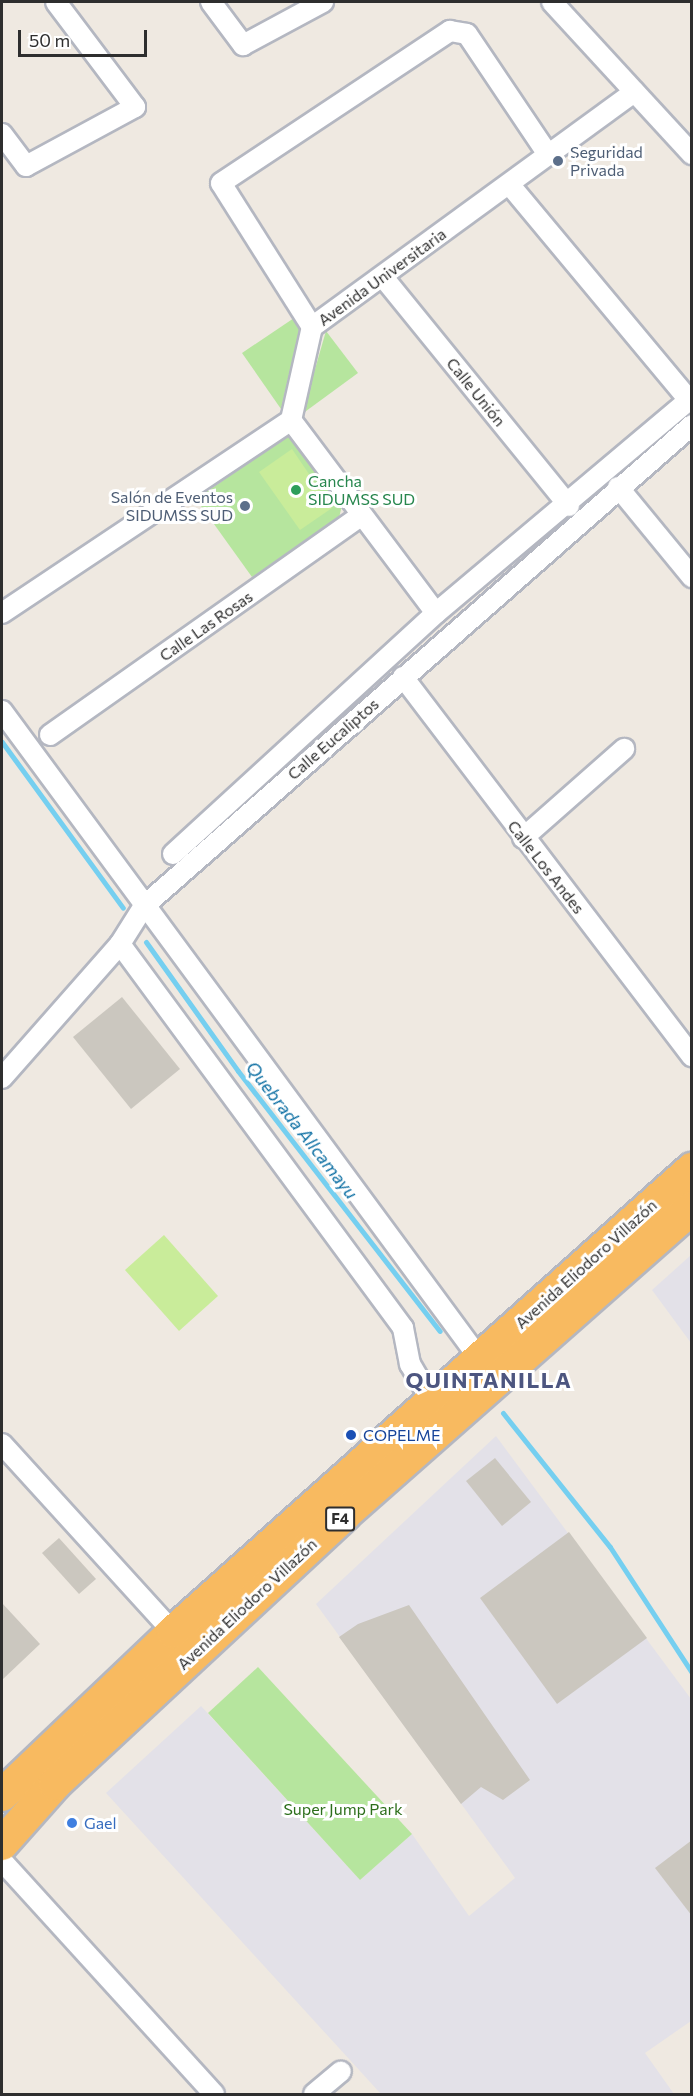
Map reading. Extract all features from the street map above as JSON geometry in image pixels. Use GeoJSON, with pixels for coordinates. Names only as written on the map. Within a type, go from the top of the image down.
{"type":"FeatureCollection","features":[{"type":"Feature","properties":{"kind":"highway","name":"Avenida Eliodoro Villazón"},"geometry":{"type":"LineString","coordinates":[[2,1795],[173,1632],[692,1169]]}},
{"type":"Feature","properties":{"kind":"highway","name":"Avenida Eliodoro Villazón"},"geometry":{"type":"LineString","coordinates":[[2,1844],[55,1784],[326,1531],[692,1208]]}},
{"type":"Feature","properties":{"kind":"street"},"geometry":{"type":"LineString","coordinates":[[2,134],[26,166],[135,107],[56,2]]}},
{"type":"Feature","properties":{"kind":"street"},"geometry":{"type":"LineString","coordinates":[[210,2],[243,45],[323,2]]}},
{"type":"Feature","properties":{"kind":"street"},"geometry":{"type":"LineString","coordinates":[[552,2],[692,154]]}},
{"type":"Feature","properties":{"kind":"street"},"geometry":{"type":"LineString","coordinates":[[312,327],[221,183],[450,31],[467,34],[547,153]]}},
{"type":"Feature","properties":{"kind":"street","name":"Avenida Universitaria"},"geometry":{"type":"LineString","coordinates":[[291,420],[312,327],[509,184],[547,153],[634,92]]}},
{"type":"Feature","properties":{"kind":"street","name":"Calle Eucaliptos"},"geometry":{"type":"LineString","coordinates":[[173,854],[436,613],[569,506],[689,400],[509,184]]}},
{"type":"Feature","properties":{"kind":"street","name":"Calle Unión"},"geometry":{"type":"LineString","coordinates":[[383,277],[569,506]]}},
{"type":"Feature","properties":{"kind":"street"},"geometry":{"type":"LineString","coordinates":[[2,613],[291,420],[436,613]]}},
{"type":"Feature","properties":{"kind":"street","name":"Calle Eucaliptos"},"geometry":{"type":"LineString","coordinates":[[2,1078],[120,944],[144,906],[618,487],[692,425]]}},
{"type":"Feature","properties":{"kind":"street"},"geometry":{"type":"LineString","coordinates":[[618,487],[692,577]]}},
{"type":"Feature","properties":{"kind":"street","name":"Calle Las Rosas"},"geometry":{"type":"LineString","coordinates":[[50,735],[361,516]]}},
{"type":"Feature","properties":{"kind":"street","name":"Calle Los Andes"},"geometry":{"type":"LineString","coordinates":[[403,677],[523,838],[692,1056]]}},
{"type":"Feature","properties":{"kind":"street"},"geometry":{"type":"LineString","coordinates":[[2,711],[479,1358]]}},
{"type":"Feature","properties":{"kind":"street"},"geometry":{"type":"LineString","coordinates":[[523,838],[624,749]]}},
{"type":"Feature","properties":{"kind":"street"},"geometry":{"type":"LineString","coordinates":[[120,944],[403,1328],[410,1364],[431,1400]]}},
{"type":"Feature","properties":{"kind":"street"},"geometry":{"type":"LineString","coordinates":[[2,1444],[173,1632]]}},
{"type":"Feature","properties":{"kind":"street"},"geometry":{"type":"LineString","coordinates":[[2,1860],[214,2094]]}},
{"type":"Feature","properties":{"kind":"street"},"geometry":{"type":"LineString","coordinates":[[314,2094],[341,2071]]}},
{"type":"Feature","properties":{"kind":"shaded area"},"geometry":{"type":"Polygon","coordinates":[[[691,1255],[691,1343],[652,1290],[691,1255]]]}},
{"type":"Feature","properties":{"kind":"shaded area"},"geometry":{"type":"Polygon","coordinates":[[[496,1436],[691,1699],[691,2021],[645,2053],[674,2094],[381,2094],[106,1793],[201,1706],[360,1880],[412,1834],[469,1916],[515,1878],[316,1604],[496,1436]]]}},
{"type":"Feature","properties":{"kind":"green space"},"geometry":{"type":"Polygon","coordinates":[[[297,316],[300,326],[281,409],[242,353],[297,316]]]}},
{"type":"Feature","properties":{"kind":"green space"},"geometry":{"type":"Polygon","coordinates":[[[326,331],[358,373],[302,414],[326,331]]]}},
{"type":"Feature","properties":{"kind":"green space"},"geometry":{"type":"Polygon","coordinates":[[[289,435],[342,505],[339,518],[252,577],[196,499],[289,435]]]}},
{"type":"Feature","properties":{"kind":"green space","name":"Cancha SIDUMSS SUD"},"geometry":{"type":"Polygon","coordinates":[[[292,449],[332,508],[300,530],[259,472],[292,449]]]}},
{"type":"Feature","properties":{"kind":"green space"},"geometry":{"type":"Polygon","coordinates":[[[164,1235],[218,1296],[179,1331],[125,1270],[164,1235]]]}},
{"type":"Feature","properties":{"kind":"green space","name":"Super Jump Park"},"geometry":{"type":"Polygon","coordinates":[[[258,1667],[412,1834],[360,1880],[208,1713],[258,1667]]]}},
{"type":"Feature","properties":{"kind":"building"},"geometry":{"type":"Polygon","coordinates":[[[122,997],[180,1069],[131,1109],[73,1037],[122,997]]]}},
{"type":"Feature","properties":{"kind":"building"},"geometry":{"type":"Polygon","coordinates":[[[495,1458],[531,1502],[502,1526],[466,1481],[495,1458]]]}},
{"type":"Feature","properties":{"kind":"building"},"geometry":{"type":"Polygon","coordinates":[[[569,1532],[647,1638],[557,1704],[480,1598],[569,1532]]]}},
{"type":"Feature","properties":{"kind":"building"},"geometry":{"type":"Polygon","coordinates":[[[59,1538],[96,1579],[79,1594],[42,1553],[59,1538]]]}},
{"type":"Feature","properties":{"kind":"building"},"geometry":{"type":"Polygon","coordinates":[[[2,1603],[40,1644],[2,1680],[2,1603]]]}},
{"type":"Feature","properties":{"kind":"building"},"geometry":{"type":"Polygon","coordinates":[[[409,1605],[530,1780],[503,1800],[481,1787],[461,1804],[339,1637],[358,1624],[409,1605]]]}},
{"type":"Feature","properties":{"kind":"building"},"geometry":{"type":"Polygon","coordinates":[[[692,1840],[692,1916],[655,1868],[692,1840]]]}},
{"type":"Feature","properties":{"kind":"waterway","name":"Quebrada Allcamayu"},"geometry":{"type":"LineString","coordinates":[[2,742],[123,908]]}},
{"type":"Feature","properties":{"kind":"waterway","name":"Quebrada Allcamayu"},"geometry":{"type":"LineString","coordinates":[[146,942],[238,1071],[440,1331]]}},
{"type":"Feature","properties":{"kind":"waterway","name":"Quebrada Allcamayu"},"geometry":{"type":"LineString","coordinates":[[503,1413],[610,1547],[692,1673]]}},
{"type":"Feature","properties":{"kind":"place","name":"Seguridad Privada"},"geometry":{"type":"Point","coordinates":[558,161]}},
{"type":"Feature","properties":{"kind":"place","name":"Cancha SIDUMSS SUD"},"geometry":{"type":"Point","coordinates":[296,490]}},
{"type":"Feature","properties":{"kind":"place","name":"Salón de Eventos SIDUMSS SUD"},"geometry":{"type":"Point","coordinates":[245,506]}},
{"type":"Feature","properties":{"kind":"place","name":"COPELME"},"geometry":{"type":"Point","coordinates":[351,1435]}},
{"type":"Feature","properties":{"kind":"place","name":"Gael"},"geometry":{"type":"Point","coordinates":[72,1823]}},
{"type":"Feature","properties":{"kind":"district","name":"QUINTANILLA"},"geometry":{"type":"Point","coordinates":[489,1380]}}]}
